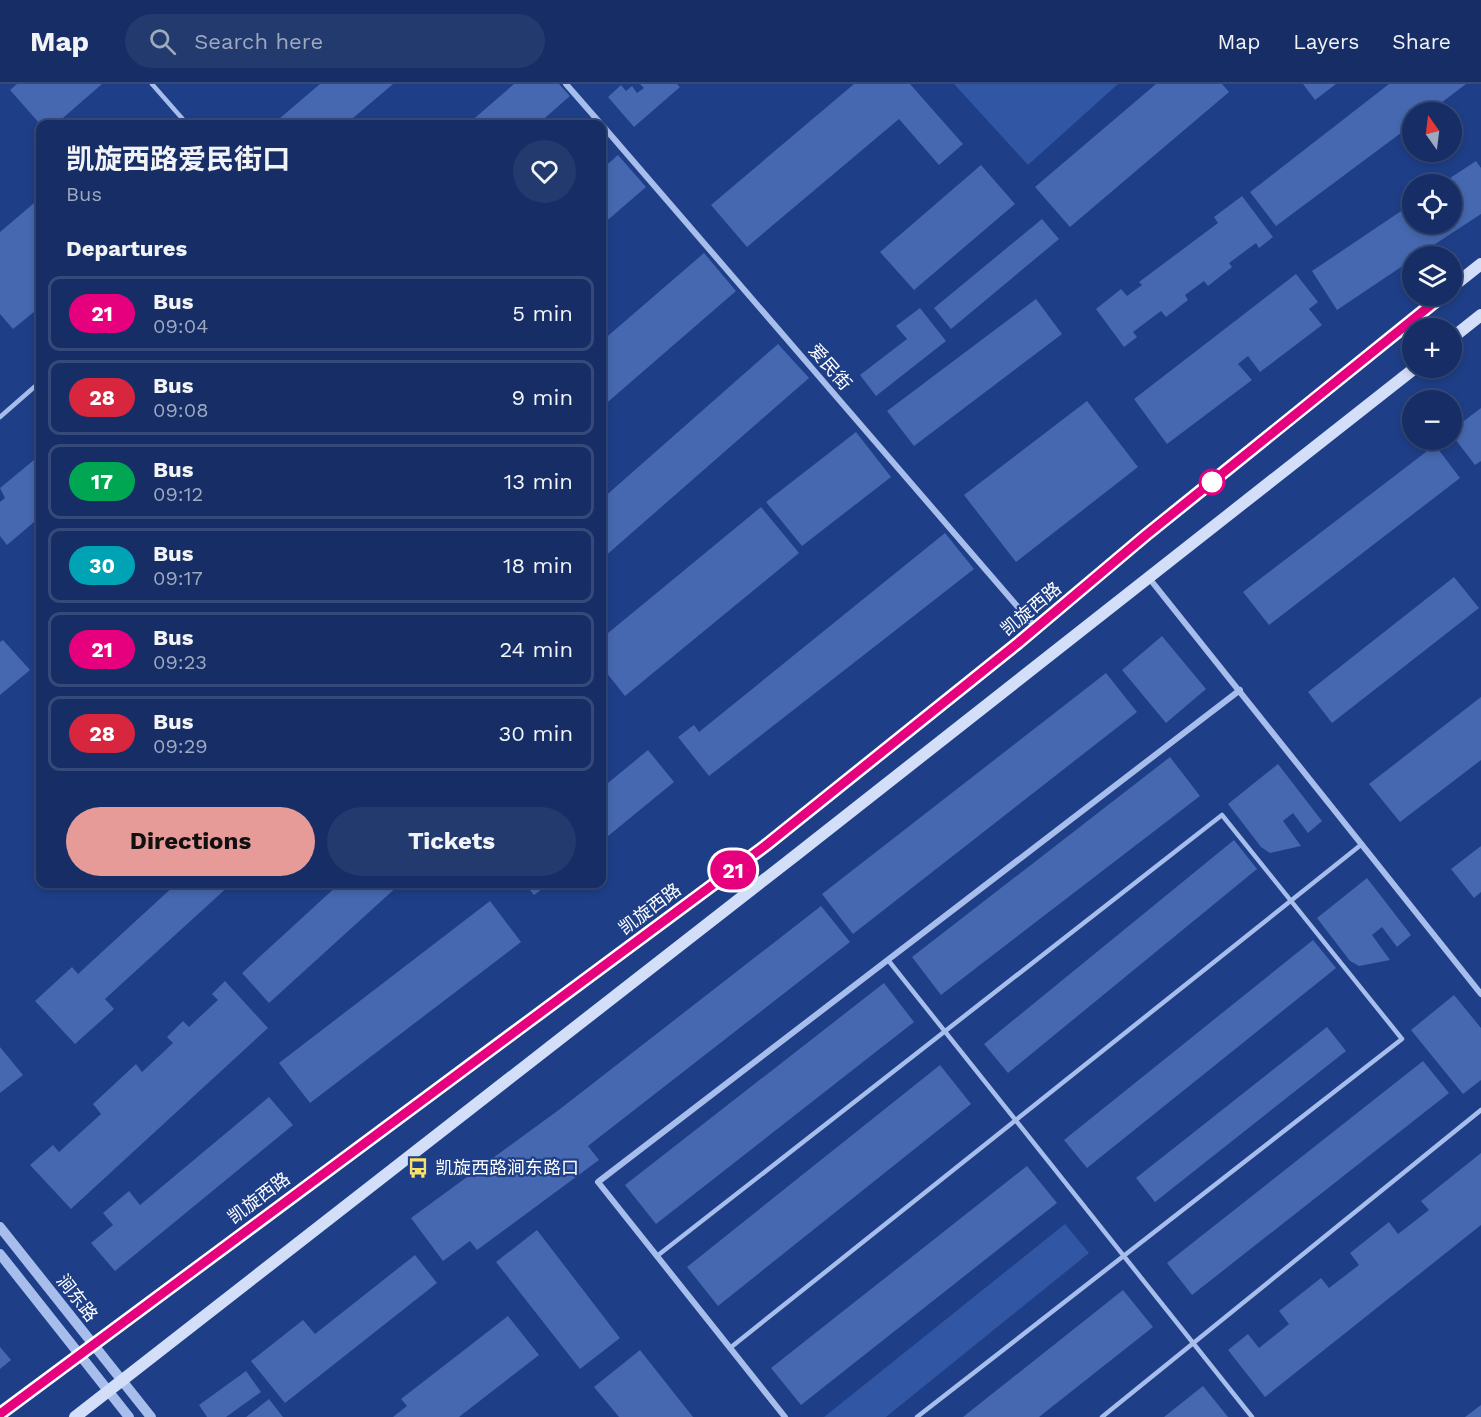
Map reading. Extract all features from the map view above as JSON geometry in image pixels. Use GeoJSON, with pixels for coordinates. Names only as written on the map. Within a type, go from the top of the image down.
{"type":"FeatureCollection","features":[{"type":"Feature","properties":{"kind":"main road"},"geometry":{"type":"LineString","coordinates":[[1462,279],[1481,264]]}},
{"type":"Feature","properties":{"kind":"main road","name":"凯旋西路"},"geometry":{"type":"LineString","coordinates":[[0,1414],[765,846],[1430,306]]}},
{"type":"Feature","properties":{"kind":"main road"},"geometry":{"type":"LineString","coordinates":[[1462,330],[1481,315]]}},
{"type":"Feature","properties":{"kind":"main road"},"geometry":{"type":"LineString","coordinates":[[75,1417],[1402,378]]}},
{"type":"Feature","properties":{"kind":"street","name":"爱民街"},"geometry":{"type":"LineString","coordinates":[[566,84],[597,120]]}},
{"type":"Feature","properties":{"kind":"street","name":"爱民街"},"geometry":{"type":"LineString","coordinates":[[606,131],[1036,628]]}},
{"type":"Feature","properties":{"kind":"street"},"geometry":{"type":"LineString","coordinates":[[1149,578],[1481,994]]}},
{"type":"Feature","properties":{"kind":"street"},"geometry":{"type":"LineString","coordinates":[[785,1417],[598,1182],[1240,690]]}},
{"type":"Feature","properties":{"kind":"street","name":"涧东路"},"geometry":{"type":"LineString","coordinates":[[0,1227],[151,1417]]}},
{"type":"Feature","properties":{"kind":"street","name":"涧东路"},"geometry":{"type":"LineString","coordinates":[[0,1254],[129,1417]]}},
{"type":"Feature","properties":{"kind":"lane"},"geometry":{"type":"LineString","coordinates":[[152,84],[184,120]]}},
{"type":"Feature","properties":{"kind":"lane"},"geometry":{"type":"LineString","coordinates":[[0,417],[36,386]]}},
{"type":"Feature","properties":{"kind":"lane"},"geometry":{"type":"LineString","coordinates":[[657,1256],[1222,815],[1402,1039],[916,1417]]}},
{"type":"Feature","properties":{"kind":"lane"},"geometry":{"type":"LineString","coordinates":[[730,1348],[1362,844]]}},
{"type":"Feature","properties":{"kind":"lane"},"geometry":{"type":"LineString","coordinates":[[888,960],[1252,1417]]}},
{"type":"Feature","properties":{"kind":"lane"},"geometry":{"type":"LineString","coordinates":[[1102,1417],[1481,1110]]}},
{"type":"Feature","properties":{"kind":"shaded area"},"geometry":{"type":"Polygon","coordinates":[[[954,84],[1118,84],[1028,165],[954,84]]]}},
{"type":"Feature","properties":{"kind":"shaded area"},"geometry":{"type":"Polygon","coordinates":[[[1065,1224],[1089,1253],[886,1417],[824,1417],[1065,1224]]]}},
{"type":"Feature","properties":{"kind":"building"},"geometry":{"type":"Polygon","coordinates":[[[17,84],[102,84],[61,120],[36,120],[10,90],[17,84]]]}},
{"type":"Feature","properties":{"kind":"building"},"geometry":{"type":"Polygon","coordinates":[[[320,84],[393,84],[351,120],[278,120],[320,84]]]}},
{"type":"Feature","properties":{"kind":"building"},"geometry":{"type":"Polygon","coordinates":[[[514,84],[559,84],[570,96],[543,120],[473,120],[514,84]]]}},
{"type":"Feature","properties":{"kind":"building"},"geometry":{"type":"Polygon","coordinates":[[[640,84],[677,84],[680,87],[634,127],[608,97],[621,85],[626,91],[632,86],[637,93],[644,88],[640,84]]]}},
{"type":"Feature","properties":{"kind":"building"},"geometry":{"type":"Polygon","coordinates":[[[854,84],[910,84],[963,144],[939,165],[899,119],[747,247],[711,205],[854,84]]]}},
{"type":"Feature","properties":{"kind":"building"},"geometry":{"type":"Polygon","coordinates":[[[1156,84],[1222,84],[1229,92],[1070,227],[1035,187],[1156,84]]]}},
{"type":"Feature","properties":{"kind":"building"},"geometry":{"type":"Polygon","coordinates":[[[1303,84],[1336,84],[1315,100],[1303,84]]]}},
{"type":"Feature","properties":{"kind":"building"},"geometry":{"type":"Polygon","coordinates":[[[1389,84],[1466,84],[1442,102],[1402,102],[1402,132],[1276,226],[1250,192],[1389,84]]]}},
{"type":"Feature","properties":{"kind":"building"},"geometry":{"type":"Polygon","coordinates":[[[618,155],[646,187],[606,222],[606,166],[618,155]]]}},
{"type":"Feature","properties":{"kind":"building"},"geometry":{"type":"Polygon","coordinates":[[[1476,161],[1481,168],[1481,214],[1462,226],[1462,174],[1456,174],[1476,161]]]}},
{"type":"Feature","properties":{"kind":"building"},"geometry":{"type":"Polygon","coordinates":[[[981,165],[1015,204],[914,290],[880,252],[981,165]]]}},
{"type":"Feature","properties":{"kind":"building"},"geometry":{"type":"Polygon","coordinates":[[[1242,196],[1273,237],[1259,248],[1256,243],[1229,263],[1232,267],[1208,286],[1204,281],[1185,295],[1188,300],[1166,317],[1161,311],[1133,332],[1137,337],[1124,347],[1096,309],[1121,289],[1127,296],[1142,285],[1139,282],[1218,223],[1214,217],[1242,196]]]}},
{"type":"Feature","properties":{"kind":"building"},"geometry":{"type":"Polygon","coordinates":[[[36,201],[36,310],[13,329],[0,314],[0,232],[36,201]]]}},
{"type":"Feature","properties":{"kind":"building"},"geometry":{"type":"Polygon","coordinates":[[[1402,210],[1402,234],[1451,234],[1432,246],[1402,246],[1402,266],[1337,310],[1312,271],[1402,210]]]}},
{"type":"Feature","properties":{"kind":"building"},"geometry":{"type":"Polygon","coordinates":[[[1042,219],[1059,239],[951,329],[934,308],[1042,219]]]}},
{"type":"Feature","properties":{"kind":"building"},"geometry":{"type":"Polygon","coordinates":[[[704,253],[736,291],[606,404],[606,338],[704,253]]]}},
{"type":"Feature","properties":{"kind":"building"},"geometry":{"type":"Polygon","coordinates":[[[1296,274],[1318,302],[1309,309],[1322,325],[1260,372],[1248,356],[1238,364],[1252,380],[1167,444],[1134,399],[1296,274]]]}},
{"type":"Feature","properties":{"kind":"building"},"geometry":{"type":"Polygon","coordinates":[[[1036,299],[1062,334],[914,446],[887,411],[1036,299]]]}},
{"type":"Feature","properties":{"kind":"building"},"geometry":{"type":"Polygon","coordinates":[[[920,308],[946,341],[876,396],[860,375],[907,339],[896,326],[920,308]]]}},
{"type":"Feature","properties":{"kind":"building"},"geometry":{"type":"Polygon","coordinates":[[[778,344],[809,378],[606,555],[606,495],[778,344]]]}},
{"type":"Feature","properties":{"kind":"building"},"geometry":{"type":"Polygon","coordinates":[[[1087,401],[1138,467],[1016,562],[964,495],[1087,401]]]}},
{"type":"Feature","properties":{"kind":"building"},"geometry":{"type":"Polygon","coordinates":[[[1481,408],[1481,461],[1475,465],[1462,448],[1462,422],[1481,408]]]}},
{"type":"Feature","properties":{"kind":"building"},"geometry":{"type":"Polygon","coordinates":[[[856,432],[891,477],[802,546],[766,502],[856,432]]]}},
{"type":"Feature","properties":{"kind":"building"},"geometry":{"type":"Polygon","coordinates":[[[1428,450],[1439,450],[1460,478],[1269,625],[1243,592],[1428,450]]]}},
{"type":"Feature","properties":{"kind":"building"},"geometry":{"type":"Polygon","coordinates":[[[34,460],[36,463],[36,520],[7,545],[0,536],[0,502],[5,498],[0,488],[34,460]]]}},
{"type":"Feature","properties":{"kind":"building"},"geometry":{"type":"Polygon","coordinates":[[[761,507],[799,553],[625,696],[606,672],[606,635],[761,507]]]}},
{"type":"Feature","properties":{"kind":"building"},"geometry":{"type":"Polygon","coordinates":[[[945,533],[974,569],[709,776],[678,737],[694,725],[699,732],[945,533]]]}},
{"type":"Feature","properties":{"kind":"building"},"geometry":{"type":"Polygon","coordinates":[[[1454,577],[1479,608],[1332,723],[1308,692],[1454,577]]]}},
{"type":"Feature","properties":{"kind":"building"},"geometry":{"type":"Polygon","coordinates":[[[1162,636],[1206,689],[1166,723],[1122,670],[1162,636]]]}},
{"type":"Feature","properties":{"kind":"building"},"geometry":{"type":"Polygon","coordinates":[[[3,640],[30,670],[0,695],[0,642],[3,640]]]}},
{"type":"Feature","properties":{"kind":"building"},"geometry":{"type":"Polygon","coordinates":[[[1106,673],[1137,712],[853,934],[822,894],[1106,673]]]}},
{"type":"Feature","properties":{"kind":"building"},"geometry":{"type":"Polygon","coordinates":[[[1481,697],[1481,760],[1400,822],[1369,784],[1481,697]]]}},
{"type":"Feature","properties":{"kind":"building"},"geometry":{"type":"Polygon","coordinates":[[[648,750],[674,782],[606,838],[606,785],[648,750]]]}},
{"type":"Feature","properties":{"kind":"building"},"geometry":{"type":"Polygon","coordinates":[[[1170,757],[1200,796],[941,995],[912,957],[1170,757]]]}},
{"type":"Feature","properties":{"kind":"building"},"geometry":{"type":"Polygon","coordinates":[[[1278,764],[1322,821],[1308,833],[1293,813],[1283,821],[1301,846],[1270,853],[1261,847],[1228,804],[1278,764]]]}},
{"type":"Feature","properties":{"kind":"building"},"geometry":{"type":"Polygon","coordinates":[[[1234,840],[1257,869],[1008,1073],[984,1044],[1234,840]]]}},
{"type":"Feature","properties":{"kind":"building"},"geometry":{"type":"Polygon","coordinates":[[[1481,846],[1481,892],[1474,898],[1451,869],[1481,846]]]}},
{"type":"Feature","properties":{"kind":"building"},"geometry":{"type":"Polygon","coordinates":[[[1367,878],[1411,935],[1397,947],[1382,927],[1372,935],[1390,960],[1359,966],[1350,961],[1317,918],[1367,878]]]}},
{"type":"Feature","properties":{"kind":"building"},"geometry":{"type":"Polygon","coordinates":[[[172,888],[227,888],[105,999],[114,1009],[75,1044],[35,1001],[72,967],[78,974],[172,888]]]}},
{"type":"Feature","properties":{"kind":"building"},"geometry":{"type":"Polygon","coordinates":[[[335,888],[396,888],[269,1003],[242,973],[335,888]]]}},
{"type":"Feature","properties":{"kind":"building"},"geometry":{"type":"Polygon","coordinates":[[[528,888],[544,888],[534,895],[528,888]]]}},
{"type":"Feature","properties":{"kind":"building"},"geometry":{"type":"Polygon","coordinates":[[[490,901],[521,942],[310,1103],[279,1063],[490,901]]]}},
{"type":"Feature","properties":{"kind":"building"},"geometry":{"type":"Polygon","coordinates":[[[821,906],[850,942],[588,1146],[599,1160],[477,1250],[470,1241],[443,1261],[411,1218],[560,1109],[821,906]]]}},
{"type":"Feature","properties":{"kind":"building"},"geometry":{"type":"Polygon","coordinates":[[[1313,940],[1336,968],[1087,1168],[1064,1140],[1313,940]]]}},
{"type":"Feature","properties":{"kind":"building"},"geometry":{"type":"Polygon","coordinates":[[[225,981],[268,1028],[71,1209],[30,1165],[53,1145],[59,1152],[101,1114],[93,1104],[136,1064],[142,1072],[173,1043],[167,1037],[183,1021],[189,1027],[218,1000],[212,994],[225,981]]]}},
{"type":"Feature","properties":{"kind":"building"},"geometry":{"type":"Polygon","coordinates":[[[884,983],[914,1022],[656,1224],[625,1185],[884,983]]]}},
{"type":"Feature","properties":{"kind":"building"},"geometry":{"type":"Polygon","coordinates":[[[1454,995],[1481,1028],[1481,1080],[1463,1094],[1411,1030],[1454,995]]]}},
{"type":"Feature","properties":{"kind":"building"},"geometry":{"type":"Polygon","coordinates":[[[1327,1027],[1346,1051],[1155,1202],[1136,1178],[1327,1027]]]}},
{"type":"Feature","properties":{"kind":"building"},"geometry":{"type":"Polygon","coordinates":[[[0,1047],[23,1075],[0,1093],[0,1047]]]}},
{"type":"Feature","properties":{"kind":"building"},"geometry":{"type":"Polygon","coordinates":[[[1423,1061],[1449,1093],[1192,1295],[1167,1263],[1423,1061]]]}},
{"type":"Feature","properties":{"kind":"building"},"geometry":{"type":"Polygon","coordinates":[[[940,1065],[971,1104],[718,1306],[687,1267],[940,1065]]]}},
{"type":"Feature","properties":{"kind":"building"},"geometry":{"type":"Polygon","coordinates":[[[269,1097],[293,1125],[115,1271],[91,1243],[113,1225],[103,1213],[129,1191],[140,1205],[269,1097]]]}},
{"type":"Feature","properties":{"kind":"building"},"geometry":{"type":"Polygon","coordinates":[[[1481,1153],[1481,1225],[1265,1397],[1228,1350],[1248,1334],[1259,1348],[1289,1324],[1279,1311],[1321,1278],[1329,1288],[1359,1265],[1350,1253],[1389,1222],[1398,1234],[1429,1210],[1421,1201],[1481,1153]]]}},
{"type":"Feature","properties":{"kind":"building"},"geometry":{"type":"Polygon","coordinates":[[[1027,1166],[1057,1203],[801,1405],[771,1368],[1027,1166]]]}},
{"type":"Feature","properties":{"kind":"building"},"geometry":{"type":"Polygon","coordinates":[[[537,1230],[620,1338],[580,1369],[496,1262],[537,1230]]]}},
{"type":"Feature","properties":{"kind":"building"},"geometry":{"type":"Polygon","coordinates":[[[415,1255],[437,1283],[285,1403],[251,1361],[303,1320],[315,1334],[415,1255]]]}},
{"type":"Feature","properties":{"kind":"building"},"geometry":{"type":"Polygon","coordinates":[[[1123,1290],[1153,1327],[1039,1417],[963,1417],[1123,1290]]]}},
{"type":"Feature","properties":{"kind":"building"},"geometry":{"type":"Polygon","coordinates":[[[508,1316],[539,1355],[459,1417],[393,1417],[407,1406],[401,1399],[508,1316]]]}},
{"type":"Feature","properties":{"kind":"building"},"geometry":{"type":"Polygon","coordinates":[[[0,1347],[11,1360],[0,1369],[0,1347]]]}},
{"type":"Feature","properties":{"kind":"building"},"geometry":{"type":"Polygon","coordinates":[[[640,1350],[693,1417],[619,1417],[594,1387],[640,1350]]]}},
{"type":"Feature","properties":{"kind":"building"},"geometry":{"type":"Polygon","coordinates":[[[246,1371],[261,1392],[226,1417],[207,1417],[199,1405],[246,1371]]]}},
{"type":"Feature","properties":{"kind":"building"},"geometry":{"type":"Polygon","coordinates":[[[1203,1386],[1228,1417],[1164,1417],[1203,1386]]]}},
{"type":"Feature","properties":{"kind":"building"},"geometry":{"type":"Polygon","coordinates":[[[269,1399],[283,1417],[246,1417],[269,1399]]]}},
{"type":"Feature","properties":{"kind":"building"},"geometry":{"type":"Polygon","coordinates":[[[1481,1405],[1481,1417],[1465,1417],[1481,1405]]]}},
{"type":"Feature","properties":{"kind":"bus line","name":"21"},"geometry":{"type":"LineString","coordinates":[[0,1414],[765,846],[1018,643],[1146,535],[1430,306]]}},
{"type":"Feature","properties":{"kind":"place","name":"凯旋西路涧东路口"},"geometry":{"type":"Point","coordinates":[418,1168]}}]}
